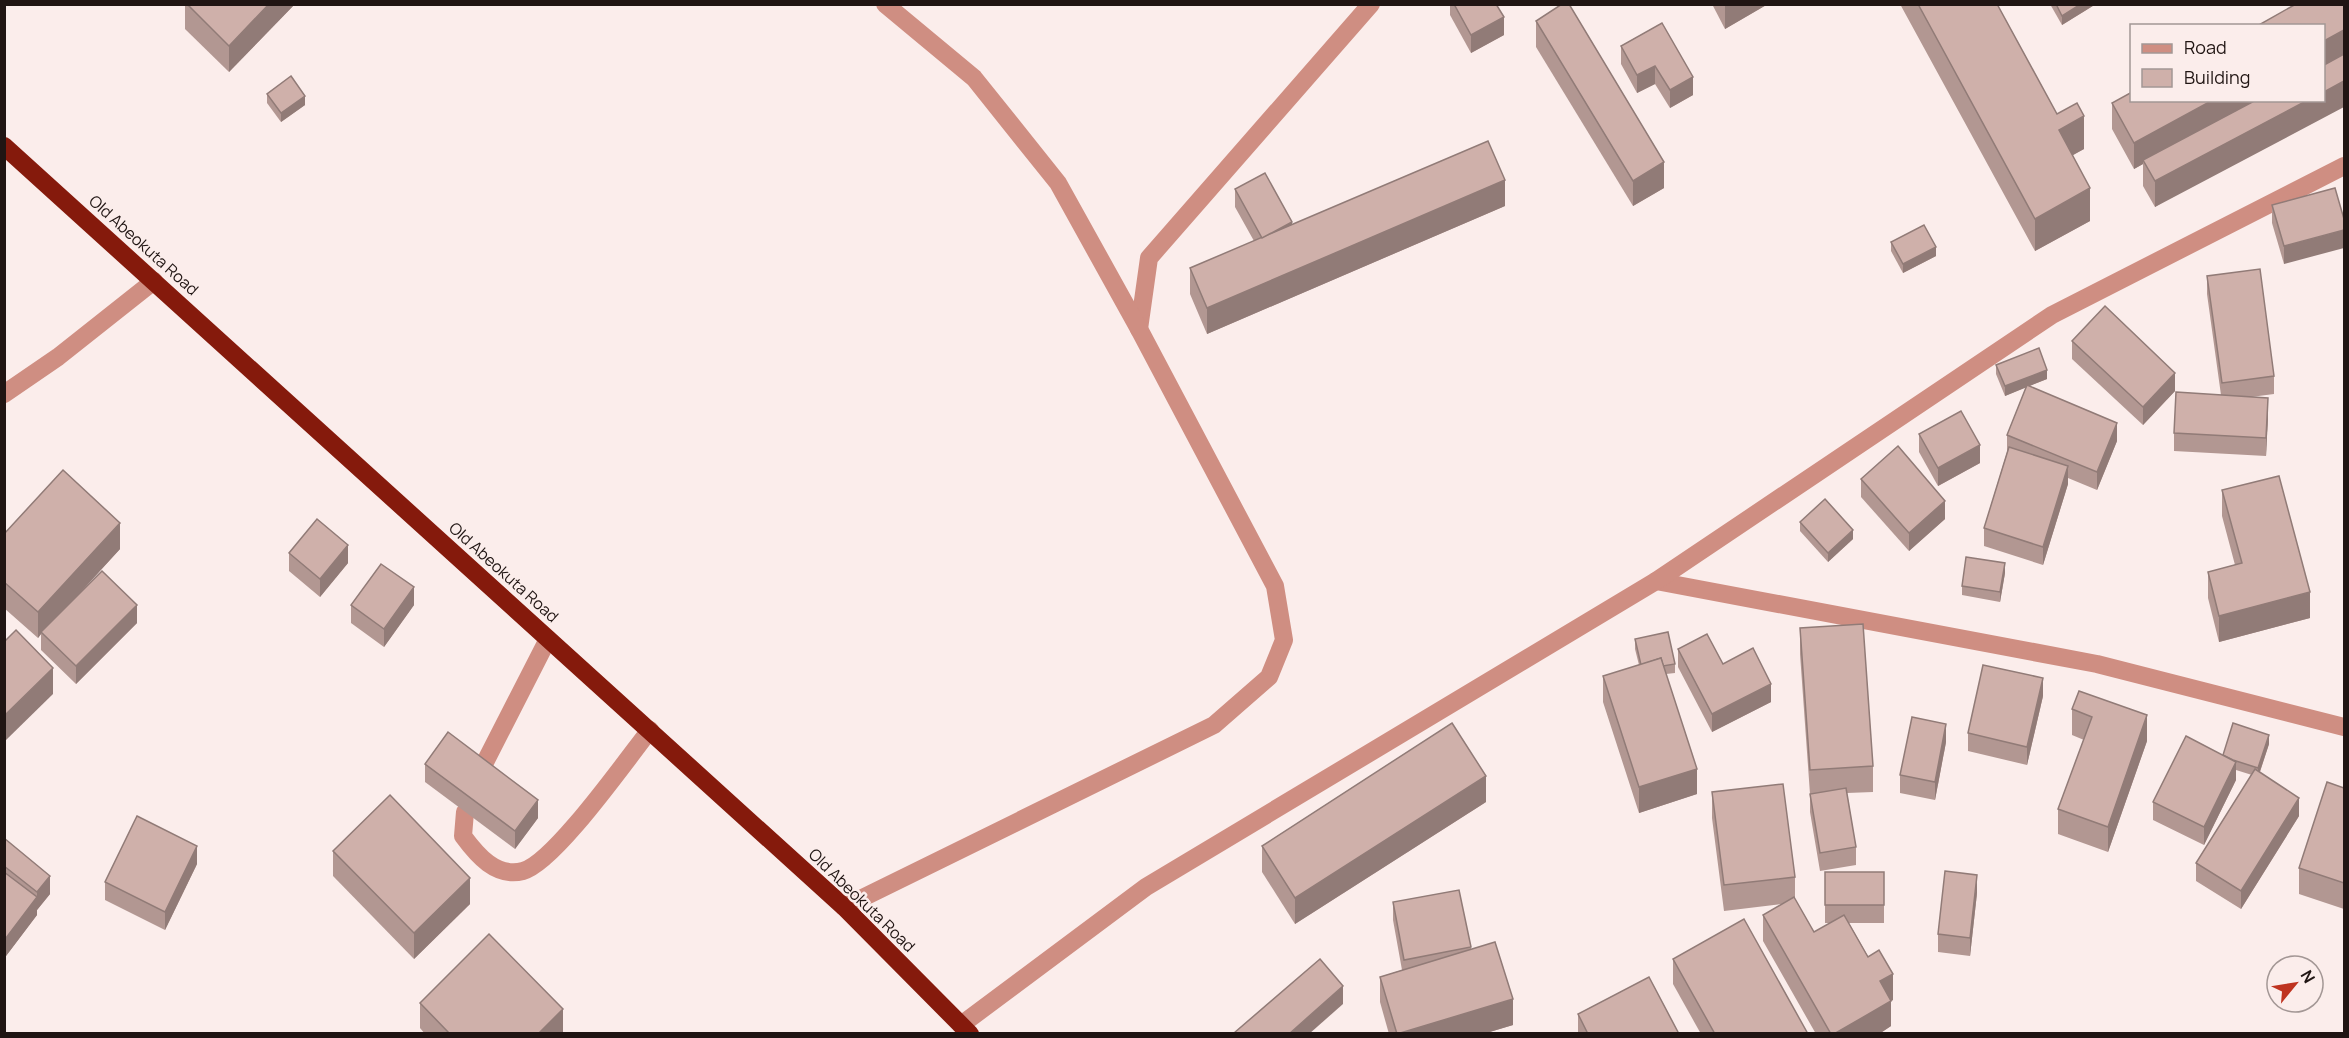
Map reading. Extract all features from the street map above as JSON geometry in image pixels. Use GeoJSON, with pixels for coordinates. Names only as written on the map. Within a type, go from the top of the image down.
{"type":"FeatureCollection","features":[{"type":"Feature","properties":{"kind":"highway","name":"Old Abeokuta Road"},"geometry":{"type":"LineString","coordinates":[[4,146],[844,908],[966,1029]]}},
{"type":"Feature","properties":{"kind":"street"},"geometry":{"type":"LineString","coordinates":[[844,908],[1214,725],[1269,677],[1284,640],[1275,586],[1139,329],[1058,183],[974,78],[885,4]]}},
{"type":"Feature","properties":{"kind":"street"},"geometry":{"type":"LineString","coordinates":[[1139,329],[1149,258],[1371,4]]}},
{"type":"Feature","properties":{"kind":"street"},"geometry":{"type":"LineString","coordinates":[[966,1029],[1146,887],[1656,581],[2052,315],[2344,166]]}},
{"type":"Feature","properties":{"kind":"street"},"geometry":{"type":"LineString","coordinates":[[4,394],[58,357],[154,281]]}},
{"type":"Feature","properties":{"kind":"street"},"geometry":{"type":"LineString","coordinates":[[1656,581],[2097,664],[2344,727]]}},
{"type":"Feature","properties":{"kind":"street"},"geometry":{"type":"LineString","coordinates":[[479,774],[548,639]]}},
{"type":"Feature","properties":{"kind":"street"},"geometry":{"type":"LineString","coordinates":[[465,812],[463,836],[479,857],[499,870],[523,871],[548,856],[650,730]]}},
{"type":"Feature","properties":{"kind":"building"},"geometry":{"type":"Polygon","coordinates":[[[187,4],[269,4],[229,46],[187,4]]]}},
{"type":"Feature","properties":{"kind":"building"},"geometry":{"type":"Polygon","coordinates":[[[1454,4],[1496,4],[1504,17],[1471,35],[1454,4]]]}},
{"type":"Feature","properties":{"kind":"building"},"geometry":{"type":"Polygon","coordinates":[[[1562,4],[1569,4],[1664,162],[1633,181],[1536,21],[1562,4]]]}},
{"type":"Feature","properties":{"kind":"building"},"geometry":{"type":"Polygon","coordinates":[[[1918,4],[1997,4],[2057,114],[2077,103],[2084,116],[2059,130],[2090,188],[2035,219],[1918,4]]]}},
{"type":"Feature","properties":{"kind":"building"},"geometry":{"type":"Polygon","coordinates":[[[2056,4],[2081,4],[2062,16],[2056,4]]]}},
{"type":"Feature","properties":{"kind":"building"},"geometry":{"type":"Polygon","coordinates":[[[2296,4],[2344,4],[2344,30],[2325,40],[2325,24],[2261,24],[2296,4]]]}},
{"type":"Feature","properties":{"kind":"building"},"geometry":{"type":"Polygon","coordinates":[[[1662,23],[1693,77],[1670,90],[1655,66],[1637,75],[1621,46],[1662,23]]]}},
{"type":"Feature","properties":{"kind":"building"},"geometry":{"type":"Polygon","coordinates":[[[2344,54],[2344,81],[2325,91],[2325,64],[2344,54]]]}},
{"type":"Feature","properties":{"kind":"building"},"geometry":{"type":"Polygon","coordinates":[[[291,76],[305,96],[281,113],[267,94],[291,76]]]}},
{"type":"Feature","properties":{"kind":"building"},"geometry":{"type":"Polygon","coordinates":[[[2130,93],[2130,102],[2209,102],[2134,143],[2112,103],[2130,93]]]}},
{"type":"Feature","properties":{"kind":"building"},"geometry":{"type":"Polygon","coordinates":[[[2252,102],[2304,102],[2155,181],[2143,160],[2252,102]]]}},
{"type":"Feature","properties":{"kind":"building"},"geometry":{"type":"Polygon","coordinates":[[[1488,141],[1505,180],[1207,308],[1190,268],[1488,141]]]}},
{"type":"Feature","properties":{"kind":"building"},"geometry":{"type":"Polygon","coordinates":[[[1265,173],[1292,222],[1262,238],[1235,189],[1265,173]]]}},
{"type":"Feature","properties":{"kind":"building"},"geometry":{"type":"Polygon","coordinates":[[[2335,188],[2344,219],[2344,230],[2284,246],[2272,205],[2335,188]]]}},
{"type":"Feature","properties":{"kind":"building"},"geometry":{"type":"Polygon","coordinates":[[[1924,225],[1936,247],[1903,264],[1891,242],[1924,225]]]}},
{"type":"Feature","properties":{"kind":"building"},"geometry":{"type":"Polygon","coordinates":[[[2260,269],[2274,376],[2222,383],[2207,276],[2260,269]]]}},
{"type":"Feature","properties":{"kind":"building"},"geometry":{"type":"Polygon","coordinates":[[[2105,306],[2175,373],[2143,407],[2072,341],[2105,306]]]}},
{"type":"Feature","properties":{"kind":"building"},"geometry":{"type":"Polygon","coordinates":[[[2039,348],[2047,370],[2005,386],[1996,365],[2039,348]]]}},
{"type":"Feature","properties":{"kind":"building"},"geometry":{"type":"Polygon","coordinates":[[[2027,385],[2117,423],[2097,472],[2007,435],[2027,385]]]}},
{"type":"Feature","properties":{"kind":"building"},"geometry":{"type":"Polygon","coordinates":[[[2176,392],[2268,398],[2266,438],[2174,433],[2176,392]]]}},
{"type":"Feature","properties":{"kind":"building"},"geometry":{"type":"Polygon","coordinates":[[[1961,411],[1980,445],[1938,468],[1919,434],[1961,411]]]}},
{"type":"Feature","properties":{"kind":"building"},"geometry":{"type":"Polygon","coordinates":[[[1898,446],[1945,501],[1909,533],[1861,479],[1898,446]]]}},
{"type":"Feature","properties":{"kind":"building"},"geometry":{"type":"Polygon","coordinates":[[[2009,447],[2068,466],[2043,547],[1984,528],[2009,447]]]}},
{"type":"Feature","properties":{"kind":"building"},"geometry":{"type":"Polygon","coordinates":[[[63,470],[120,523],[38,612],[4,582],[4,534],[63,470]]]}},
{"type":"Feature","properties":{"kind":"building"},"geometry":{"type":"Polygon","coordinates":[[[2279,476],[2310,592],[2219,616],[2208,572],[2242,563],[2222,490],[2279,476]]]}},
{"type":"Feature","properties":{"kind":"building"},"geometry":{"type":"Polygon","coordinates":[[[1825,499],[1853,530],[1828,553],[1800,522],[1825,499]]]}},
{"type":"Feature","properties":{"kind":"building"},"geometry":{"type":"Polygon","coordinates":[[[317,519],[348,545],[320,579],[289,553],[317,519]]]}},
{"type":"Feature","properties":{"kind":"building"},"geometry":{"type":"Polygon","coordinates":[[[1966,557],[2005,563],[2000,592],[1962,586],[1966,557]]]}},
{"type":"Feature","properties":{"kind":"building"},"geometry":{"type":"Polygon","coordinates":[[[381,564],[414,587],[384,629],[351,605],[381,564]]]}},
{"type":"Feature","properties":{"kind":"building"},"geometry":{"type":"Polygon","coordinates":[[[102,571],[137,605],[76,666],[41,632],[102,571]]]}},
{"type":"Feature","properties":{"kind":"building"},"geometry":{"type":"Polygon","coordinates":[[[1863,624],[1873,766],[1810,770],[1800,628],[1863,624]]]}},
{"type":"Feature","properties":{"kind":"building"},"geometry":{"type":"Polygon","coordinates":[[[16,630],[53,668],[4,716],[4,642],[16,630]]]}},
{"type":"Feature","properties":{"kind":"building"},"geometry":{"type":"Polygon","coordinates":[[[1668,632],[1675,664],[1663,666],[1661,658],[1641,665],[1635,639],[1668,632]]]}},
{"type":"Feature","properties":{"kind":"building"},"geometry":{"type":"Polygon","coordinates":[[[1707,634],[1723,664],[1753,648],[1771,684],[1712,714],[1678,649],[1707,634]]]}},
{"type":"Feature","properties":{"kind":"building"},"geometry":{"type":"Polygon","coordinates":[[[1661,658],[1697,769],[1639,787],[1603,676],[1661,658]]]}},
{"type":"Feature","properties":{"kind":"building"},"geometry":{"type":"Polygon","coordinates":[[[1983,665],[2043,678],[2027,747],[1968,733],[1983,665]]]}},
{"type":"Feature","properties":{"kind":"building"},"geometry":{"type":"Polygon","coordinates":[[[2079,691],[2147,715],[2108,827],[2058,809],[2092,717],[2072,709],[2079,691]]]}},
{"type":"Feature","properties":{"kind":"building"},"geometry":{"type":"Polygon","coordinates":[[[1912,717],[1946,724],[1935,782],[1900,775],[1912,717]]]}},
{"type":"Feature","properties":{"kind":"building"},"geometry":{"type":"Polygon","coordinates":[[[1452,723],[1486,776],[1295,898],[1262,846],[1452,723]]]}},
{"type":"Feature","properties":{"kind":"building"},"geometry":{"type":"Polygon","coordinates":[[[2233,723],[2269,735],[2258,768],[2223,755],[2233,723]]]}},
{"type":"Feature","properties":{"kind":"building"},"geometry":{"type":"Polygon","coordinates":[[[448,732],[538,800],[515,831],[425,764],[448,732]]]}},
{"type":"Feature","properties":{"kind":"building"},"geometry":{"type":"Polygon","coordinates":[[[2186,736],[2236,762],[2204,827],[2153,802],[2186,736]]]}},
{"type":"Feature","properties":{"kind":"building"},"geometry":{"type":"Polygon","coordinates":[[[2255,769],[2299,798],[2241,891],[2196,863],[2255,769]]]}},
{"type":"Feature","properties":{"kind":"building"},"geometry":{"type":"Polygon","coordinates":[[[2327,782],[2344,788],[2344,883],[2299,868],[2327,782]]]}},
{"type":"Feature","properties":{"kind":"building"},"geometry":{"type":"Polygon","coordinates":[[[1783,784],[1795,877],[1724,885],[1712,792],[1783,784]]]}},
{"type":"Feature","properties":{"kind":"building"},"geometry":{"type":"Polygon","coordinates":[[[1846,788],[1856,847],[1820,853],[1810,794],[1846,788]]]}},
{"type":"Feature","properties":{"kind":"building"},"geometry":{"type":"Polygon","coordinates":[[[390,795],[470,878],[414,933],[333,851],[390,795]]]}},
{"type":"Feature","properties":{"kind":"building"},"geometry":{"type":"Polygon","coordinates":[[[137,816],[197,846],[165,912],[105,882],[137,816]]]}},
{"type":"Feature","properties":{"kind":"building"},"geometry":{"type":"Polygon","coordinates":[[[4,838],[50,876],[37,892],[4,866],[4,838]]]}},
{"type":"Feature","properties":{"kind":"building"},"geometry":{"type":"Polygon","coordinates":[[[1945,871],[1977,875],[1970,938],[1938,934],[1945,871]]]}},
{"type":"Feature","properties":{"kind":"building"},"geometry":{"type":"Polygon","coordinates":[[[4,872],[37,897],[6,938],[4,937],[4,872]]]}},
{"type":"Feature","properties":{"kind":"building"},"geometry":{"type":"Polygon","coordinates":[[[1825,872],[1884,872],[1884,905],[1825,905],[1825,872]]]}},
{"type":"Feature","properties":{"kind":"building"},"geometry":{"type":"Polygon","coordinates":[[[1459,890],[1471,947],[1404,960],[1393,902],[1459,890]]]}},
{"type":"Feature","properties":{"kind":"building"},"geometry":{"type":"Polygon","coordinates":[[[1794,897],[1814,932],[1844,915],[1868,957],[1879,950],[1893,974],[1880,981],[1891,1001],[1834,1034],[1831,1034],[1763,915],[1794,897]]]}},
{"type":"Feature","properties":{"kind":"building"},"geometry":{"type":"Polygon","coordinates":[[[1744,919],[1808,1034],[1715,1034],[1673,959],[1744,919]]]}},
{"type":"Feature","properties":{"kind":"building"},"geometry":{"type":"Polygon","coordinates":[[[489,934],[563,1009],[538,1034],[450,1034],[420,1003],[489,934]]]}},
{"type":"Feature","properties":{"kind":"building"},"geometry":{"type":"Polygon","coordinates":[[[1495,942],[1513,999],[1397,1034],[1380,977],[1495,942]]]}},
{"type":"Feature","properties":{"kind":"building"},"geometry":{"type":"Polygon","coordinates":[[[1320,959],[1343,986],[1289,1034],[1234,1033],[1320,959]]]}},
{"type":"Feature","properties":{"kind":"building"},"geometry":{"type":"Polygon","coordinates":[[[1649,977],[1679,1034],[1588,1034],[1578,1014],[1649,977]]]}}]}
